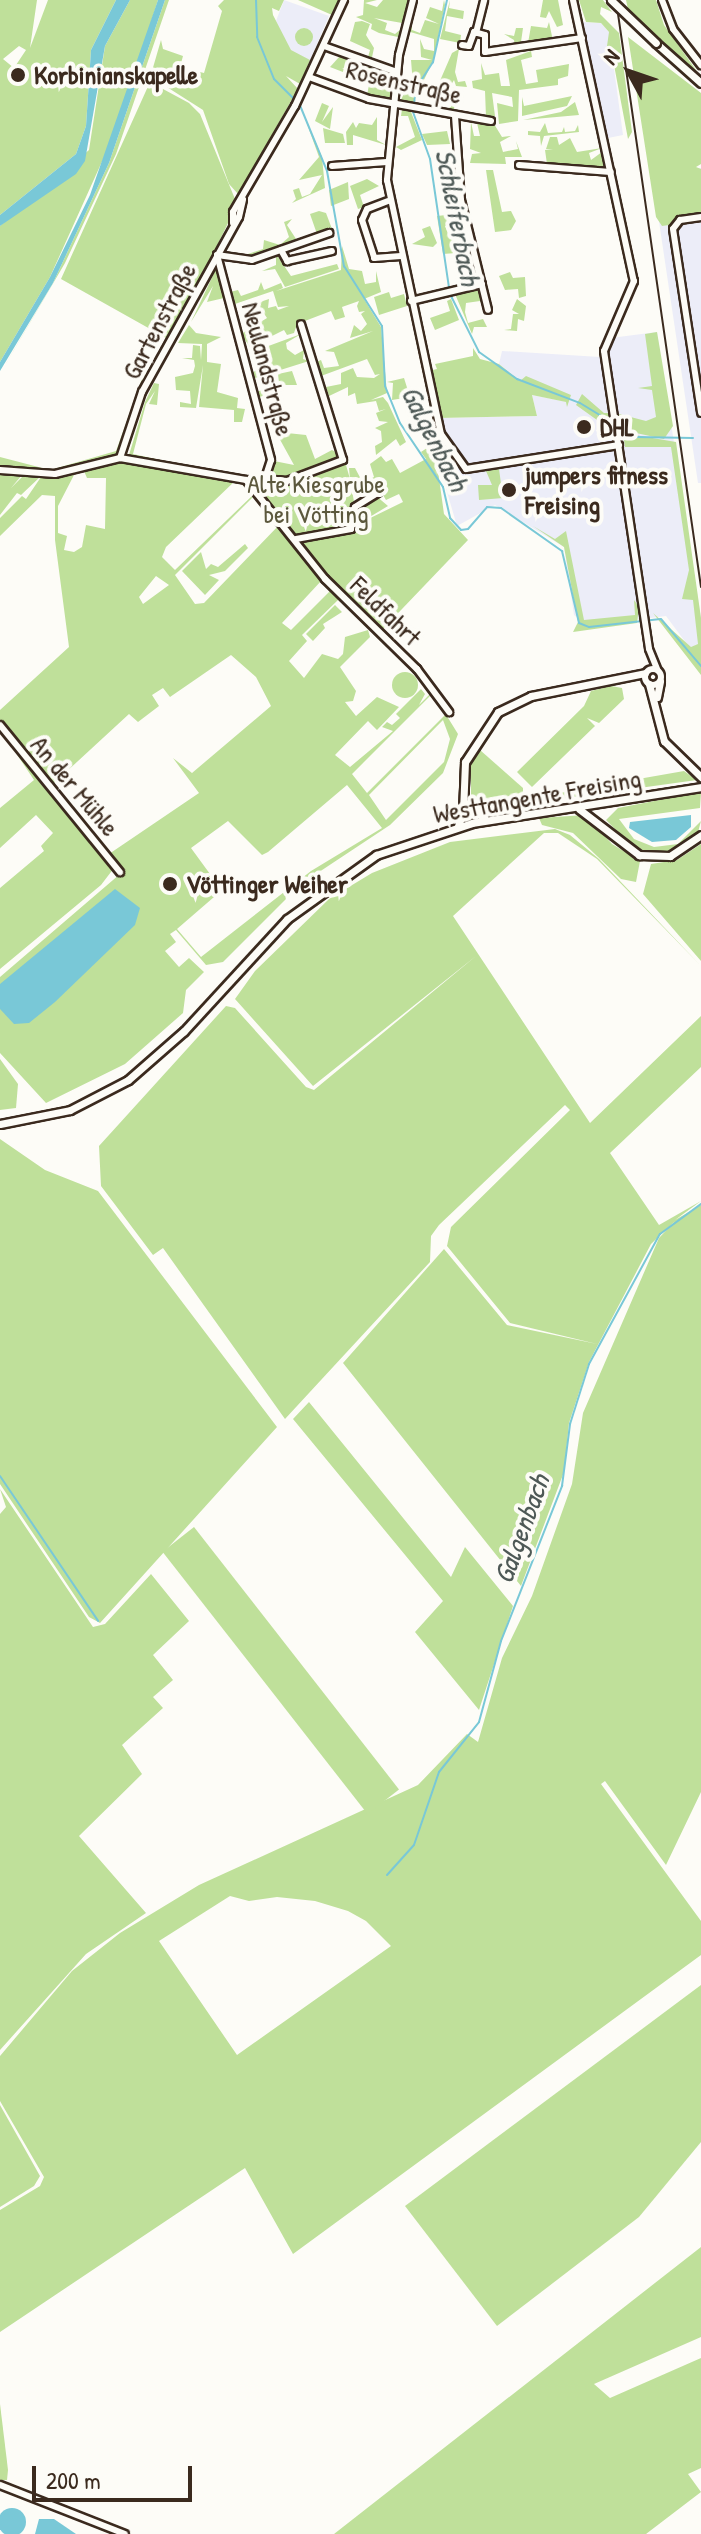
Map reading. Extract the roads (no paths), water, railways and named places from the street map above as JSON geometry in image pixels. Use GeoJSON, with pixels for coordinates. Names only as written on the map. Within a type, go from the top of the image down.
{"type":"FeatureCollection","features":[{"type":"Feature","properties":{"kind":"main road"},"geometry":{"type":"LineString","coordinates":[[611,0],[701,83]]}},
{"type":"Feature","properties":{"kind":"main road"},"geometry":{"type":"LineString","coordinates":[[458,826],[468,756],[498,712],[531,696],[647,677],[657,703],[664,741],[701,777]]}},
{"type":"Feature","properties":{"kind":"main road"},"geometry":{"type":"LineString","coordinates":[[657,703],[660,681]]}},
{"type":"Feature","properties":{"kind":"main road","name":"Westtangente Freising"},"geometry":{"type":"LineString","coordinates":[[0,1124],[55,1115],[115,1089],[169,1047],[271,935],[320,890],[376,855],[458,826],[701,787]]}},
{"type":"Feature","properties":{"kind":"main road"},"geometry":{"type":"LineString","coordinates":[[463,799],[487,820]]}},
{"type":"Feature","properties":{"kind":"main road"},"geometry":{"type":"LineString","coordinates":[[605,827],[603,814],[615,803]]}},
{"type":"Feature","properties":{"kind":"main road"},"geometry":{"type":"LineString","coordinates":[[577,808],[605,827],[627,850],[647,857],[675,854],[701,835]]}},
{"type":"Feature","properties":{"kind":"street","name":"Gartenstraße"},"geometry":{"type":"LineString","coordinates":[[120,458],[142,392],[301,95],[344,0]]}},
{"type":"Feature","properties":{"kind":"street"},"geometry":{"type":"LineString","coordinates":[[413,0],[397,72],[397,103],[387,162],[388,201],[436,422],[462,466],[619,445]]}},
{"type":"Feature","properties":{"kind":"street"},"geometry":{"type":"LineString","coordinates":[[462,45],[469,46],[476,33],[484,0]]}},
{"type":"Feature","properties":{"kind":"street"},"geometry":{"type":"LineString","coordinates":[[573,0],[634,284],[605,348],[646,625],[649,649],[647,677]]}},
{"type":"Feature","properties":{"kind":"street"},"geometry":{"type":"LineString","coordinates":[[662,0],[673,29],[701,65]]}},
{"type":"Feature","properties":{"kind":"street"},"geometry":{"type":"LineString","coordinates":[[476,33],[485,35],[483,52],[582,38]]}},
{"type":"Feature","properties":{"kind":"street"},"geometry":{"type":"LineString","coordinates":[[324,46],[397,72]]}},
{"type":"Feature","properties":{"kind":"street","name":"Rosenstraße"},"geometry":{"type":"LineString","coordinates":[[309,77],[363,98],[491,121]]}},
{"type":"Feature","properties":{"kind":"street"},"geometry":{"type":"LineString","coordinates":[[455,116],[461,200],[488,310]]}},
{"type":"Feature","properties":{"kind":"street"},"geometry":{"type":"LineString","coordinates":[[332,166],[387,162]]}},
{"type":"Feature","properties":{"kind":"street"},"geometry":{"type":"LineString","coordinates":[[519,165],[611,172]]}},
{"type":"Feature","properties":{"kind":"street"},"geometry":{"type":"LineString","coordinates":[[388,201],[365,210],[362,220],[374,258],[401,256]]}},
{"type":"Feature","properties":{"kind":"street"},"geometry":{"type":"LineString","coordinates":[[701,217],[680,220],[673,229],[701,413]]}},
{"type":"Feature","properties":{"kind":"street"},"geometry":{"type":"LineString","coordinates":[[217,255],[252,260],[329,233]]}},
{"type":"Feature","properties":{"kind":"street"},"geometry":{"type":"LineString","coordinates":[[281,250],[287,261],[332,251]]}},
{"type":"Feature","properties":{"kind":"street","name":"Neulandstraße"},"geometry":{"type":"LineString","coordinates":[[217,255],[271,457],[265,479]]}},
{"type":"Feature","properties":{"kind":"street"},"geometry":{"type":"LineString","coordinates":[[411,301],[454,288],[482,284]]}},
{"type":"Feature","properties":{"kind":"street"},"geometry":{"type":"LineString","coordinates":[[0,470],[55,474],[120,458],[241,478],[255,488],[265,479],[287,481],[343,460],[301,324]]}},
{"type":"Feature","properties":{"kind":"street","name":"Feldfahrt"},"geometry":{"type":"LineString","coordinates":[[255,488],[344,599],[417,669],[449,712]]}},
{"type":"Feature","properties":{"kind":"street"},"geometry":{"type":"LineString","coordinates":[[296,539],[351,529],[355,507],[379,492]]}},
{"type":"Feature","properties":{"kind":"street"},"geometry":{"type":"LineString","coordinates":[[649,649],[660,681]]}},
{"type":"Feature","properties":{"kind":"street"},"geometry":{"type":"LineString","coordinates":[[647,677],[657,669]]}},
{"type":"Feature","properties":{"kind":"street"},"geometry":{"type":"LineString","coordinates":[[647,677],[660,681]]}},
{"type":"Feature","properties":{"kind":"street","name":"An der Mühle"},"geometry":{"type":"LineString","coordinates":[[0,725],[120,872]]}},
{"type":"Feature","properties":{"kind":"street"},"geometry":{"type":"LineString","coordinates":[[0,2485],[125,2534]]}},
{"type":"Feature","properties":{"kind":"water"},"geometry":{"type":"Polygon","coordinates":[[[116,0],[130,0],[105,46],[85,161],[76,174],[0,226],[0,215],[76,154],[86,126],[91,50],[116,0]]]}},
{"type":"Feature","properties":{"kind":"water"},"geometry":{"type":"Polygon","coordinates":[[[158,0],[165,0],[109,163],[53,283],[0,371],[0,362],[50,277],[90,195],[158,0]]]}},
{"type":"Feature","properties":{"kind":"water"},"geometry":{"type":"Polygon","coordinates":[[[691,815],[691,827],[676,840],[652,842],[629,828],[630,822],[691,815]]]}},
{"type":"Feature","properties":{"kind":"water","name":"Vöttinger Weiher"},"geometry":{"type":"Polygon","coordinates":[[[115,889],[140,908],[135,925],[55,1002],[29,1023],[14,1024],[0,1009],[0,984],[115,889]]]}},
{"type":"Feature","properties":{"kind":"water"},"geometry":{"type":"Polygon","coordinates":[[[12,2508],[22,2512],[26,2522],[22,2532],[12,2536],[2,2532],[-2,2522],[2,2512],[12,2508]]]}},
{"type":"Feature","properties":{"kind":"water"},"geometry":{"type":"Polygon","coordinates":[[[39,2519],[54,2519],[76,2534],[35,2534],[39,2519]]]}},
{"type":"Feature","properties":{"kind":"waterway","name":"Galgenbach"},"geometry":{"type":"LineString","coordinates":[[256,0],[257,37],[274,79],[294,99]]}},
{"type":"Feature","properties":{"kind":"waterway","name":"Schleiferbach"},"geometry":{"type":"LineString","coordinates":[[447,0],[433,62],[416,88],[413,112],[430,159],[449,288]]}},
{"type":"Feature","properties":{"kind":"waterway","name":"Galgenbach"},"geometry":{"type":"LineString","coordinates":[[299,103],[327,171],[344,266],[382,326],[385,386],[400,423],[443,487],[450,518],[461,530],[468,529],[487,507],[501,508],[562,551],[579,623],[589,627],[661,619],[701,666]]}},
{"type":"Feature","properties":{"kind":"waterway","name":"Schleiferbach"},"geometry":{"type":"LineString","coordinates":[[450,294],[479,352],[517,379],[580,403],[636,437],[693,438]]}},
{"type":"Feature","properties":{"kind":"waterway","name":"Galgenbach"},"geometry":{"type":"LineString","coordinates":[[387,1875],[414,1845],[439,1772],[479,1722],[501,1641],[562,1486],[570,1424],[589,1364],[660,1234],[701,1204]]}},
{"type":"Feature","properties":{"kind":"waterway"},"geometry":{"type":"LineString","coordinates":[[0,1476],[98,1621]]}},
{"type":"Feature","properties":{"kind":"railway"},"geometry":{"type":"LineString","coordinates":[[616,0],[701,587]]}},
{"type":"Feature","properties":{"kind":"place","name":"Korbinianskapelle"},"geometry":{"type":"Point","coordinates":[18,75]}},
{"type":"Feature","properties":{"kind":"place","name":"DHL"},"geometry":{"type":"Point","coordinates":[584,427]}},
{"type":"Feature","properties":{"kind":"place","name":"jumpers fitness Freising"},"geometry":{"type":"Point","coordinates":[509,490]}},
{"type":"Feature","properties":{"kind":"place","name":"Vöttinger Weiher"},"geometry":{"type":"Point","coordinates":[170,884]}},
{"type":"Feature","properties":{"kind":"park label","name":"Alte Kiesgrube bei Vötting"},"geometry":{"type":"Point","coordinates":[316,499]}}]}
